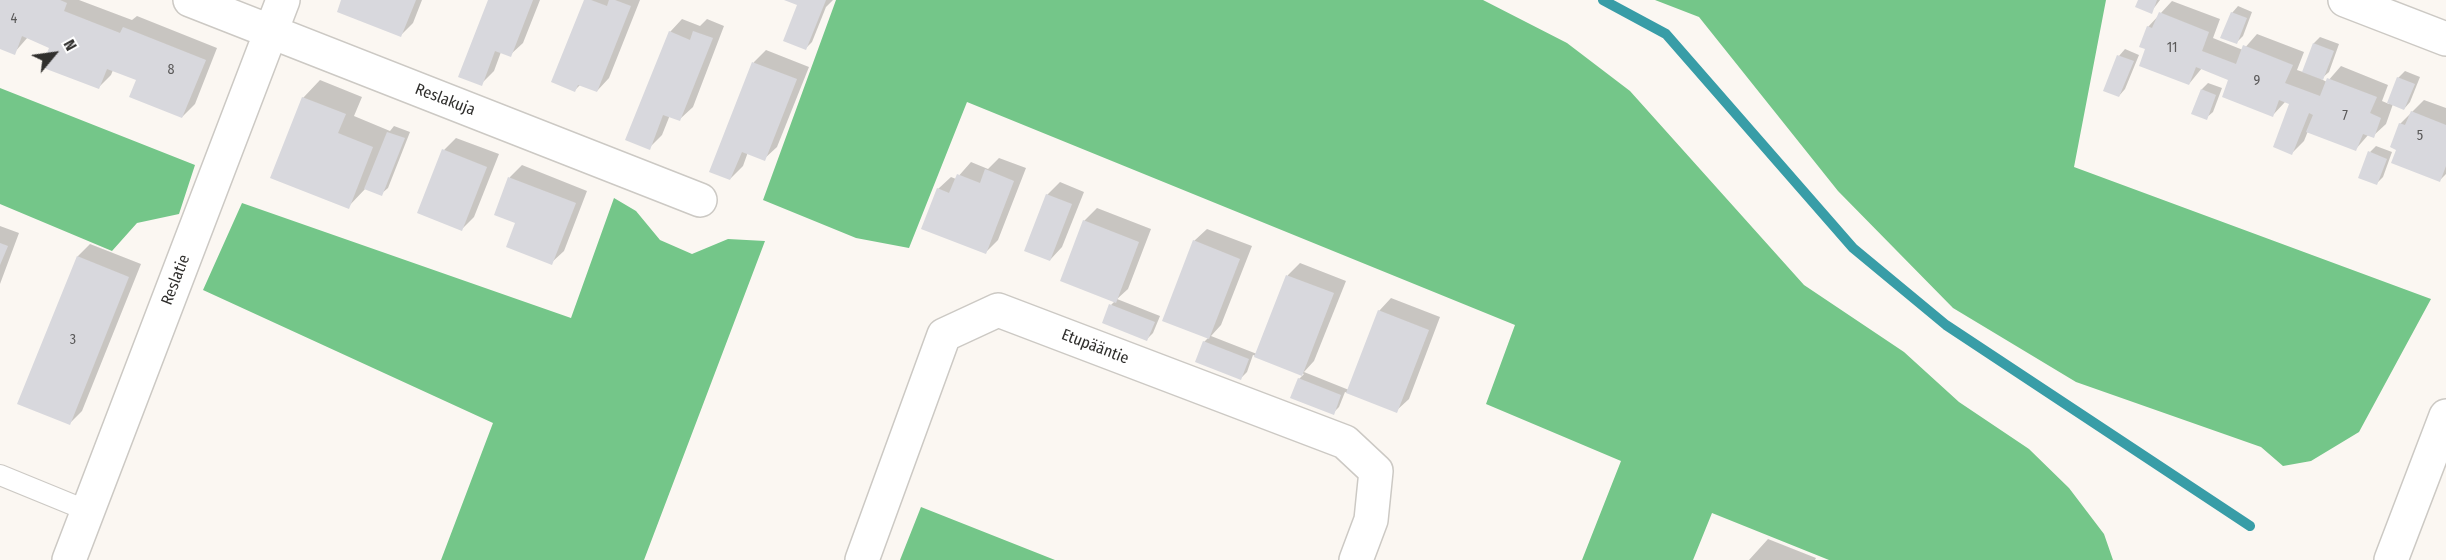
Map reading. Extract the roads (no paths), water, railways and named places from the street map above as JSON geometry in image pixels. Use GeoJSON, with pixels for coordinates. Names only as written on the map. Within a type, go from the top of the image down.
{"type":"FeatureCollection","features":[{"type":"Feature","properties":{"kind":"street","name":"Reslakuja"},"geometry":{"type":"LineString","coordinates":[[190,0],[700,200]]}},
{"type":"Feature","properties":{"kind":"street","name":"Reslatie"},"geometry":{"type":"LineString","coordinates":[[69,560],[284,0]]}},
{"type":"Feature","properties":{"kind":"street"},"geometry":{"type":"LineString","coordinates":[[2345,0],[2446,39]]}},
{"type":"Feature","properties":{"kind":"street","name":"Etupääntie"},"geometry":{"type":"LineString","coordinates":[[862,560],[944,335],[998,310],[1345,442],[1376,471],[1371,520],[1356,560]]}},
{"type":"Feature","properties":{"kind":"street"},"geometry":{"type":"LineString","coordinates":[[2391,560],[2446,416]]}},
{"type":"Feature","properties":{"kind":"lane"},"geometry":{"type":"LineString","coordinates":[[0,475],[88,511]]}},
{"type":"Feature","properties":{"kind":"waterway"},"geometry":{"type":"LineString","coordinates":[[1603,0],[1666,34],[1853,248],[1946,325],[2250,526]]}}]}
